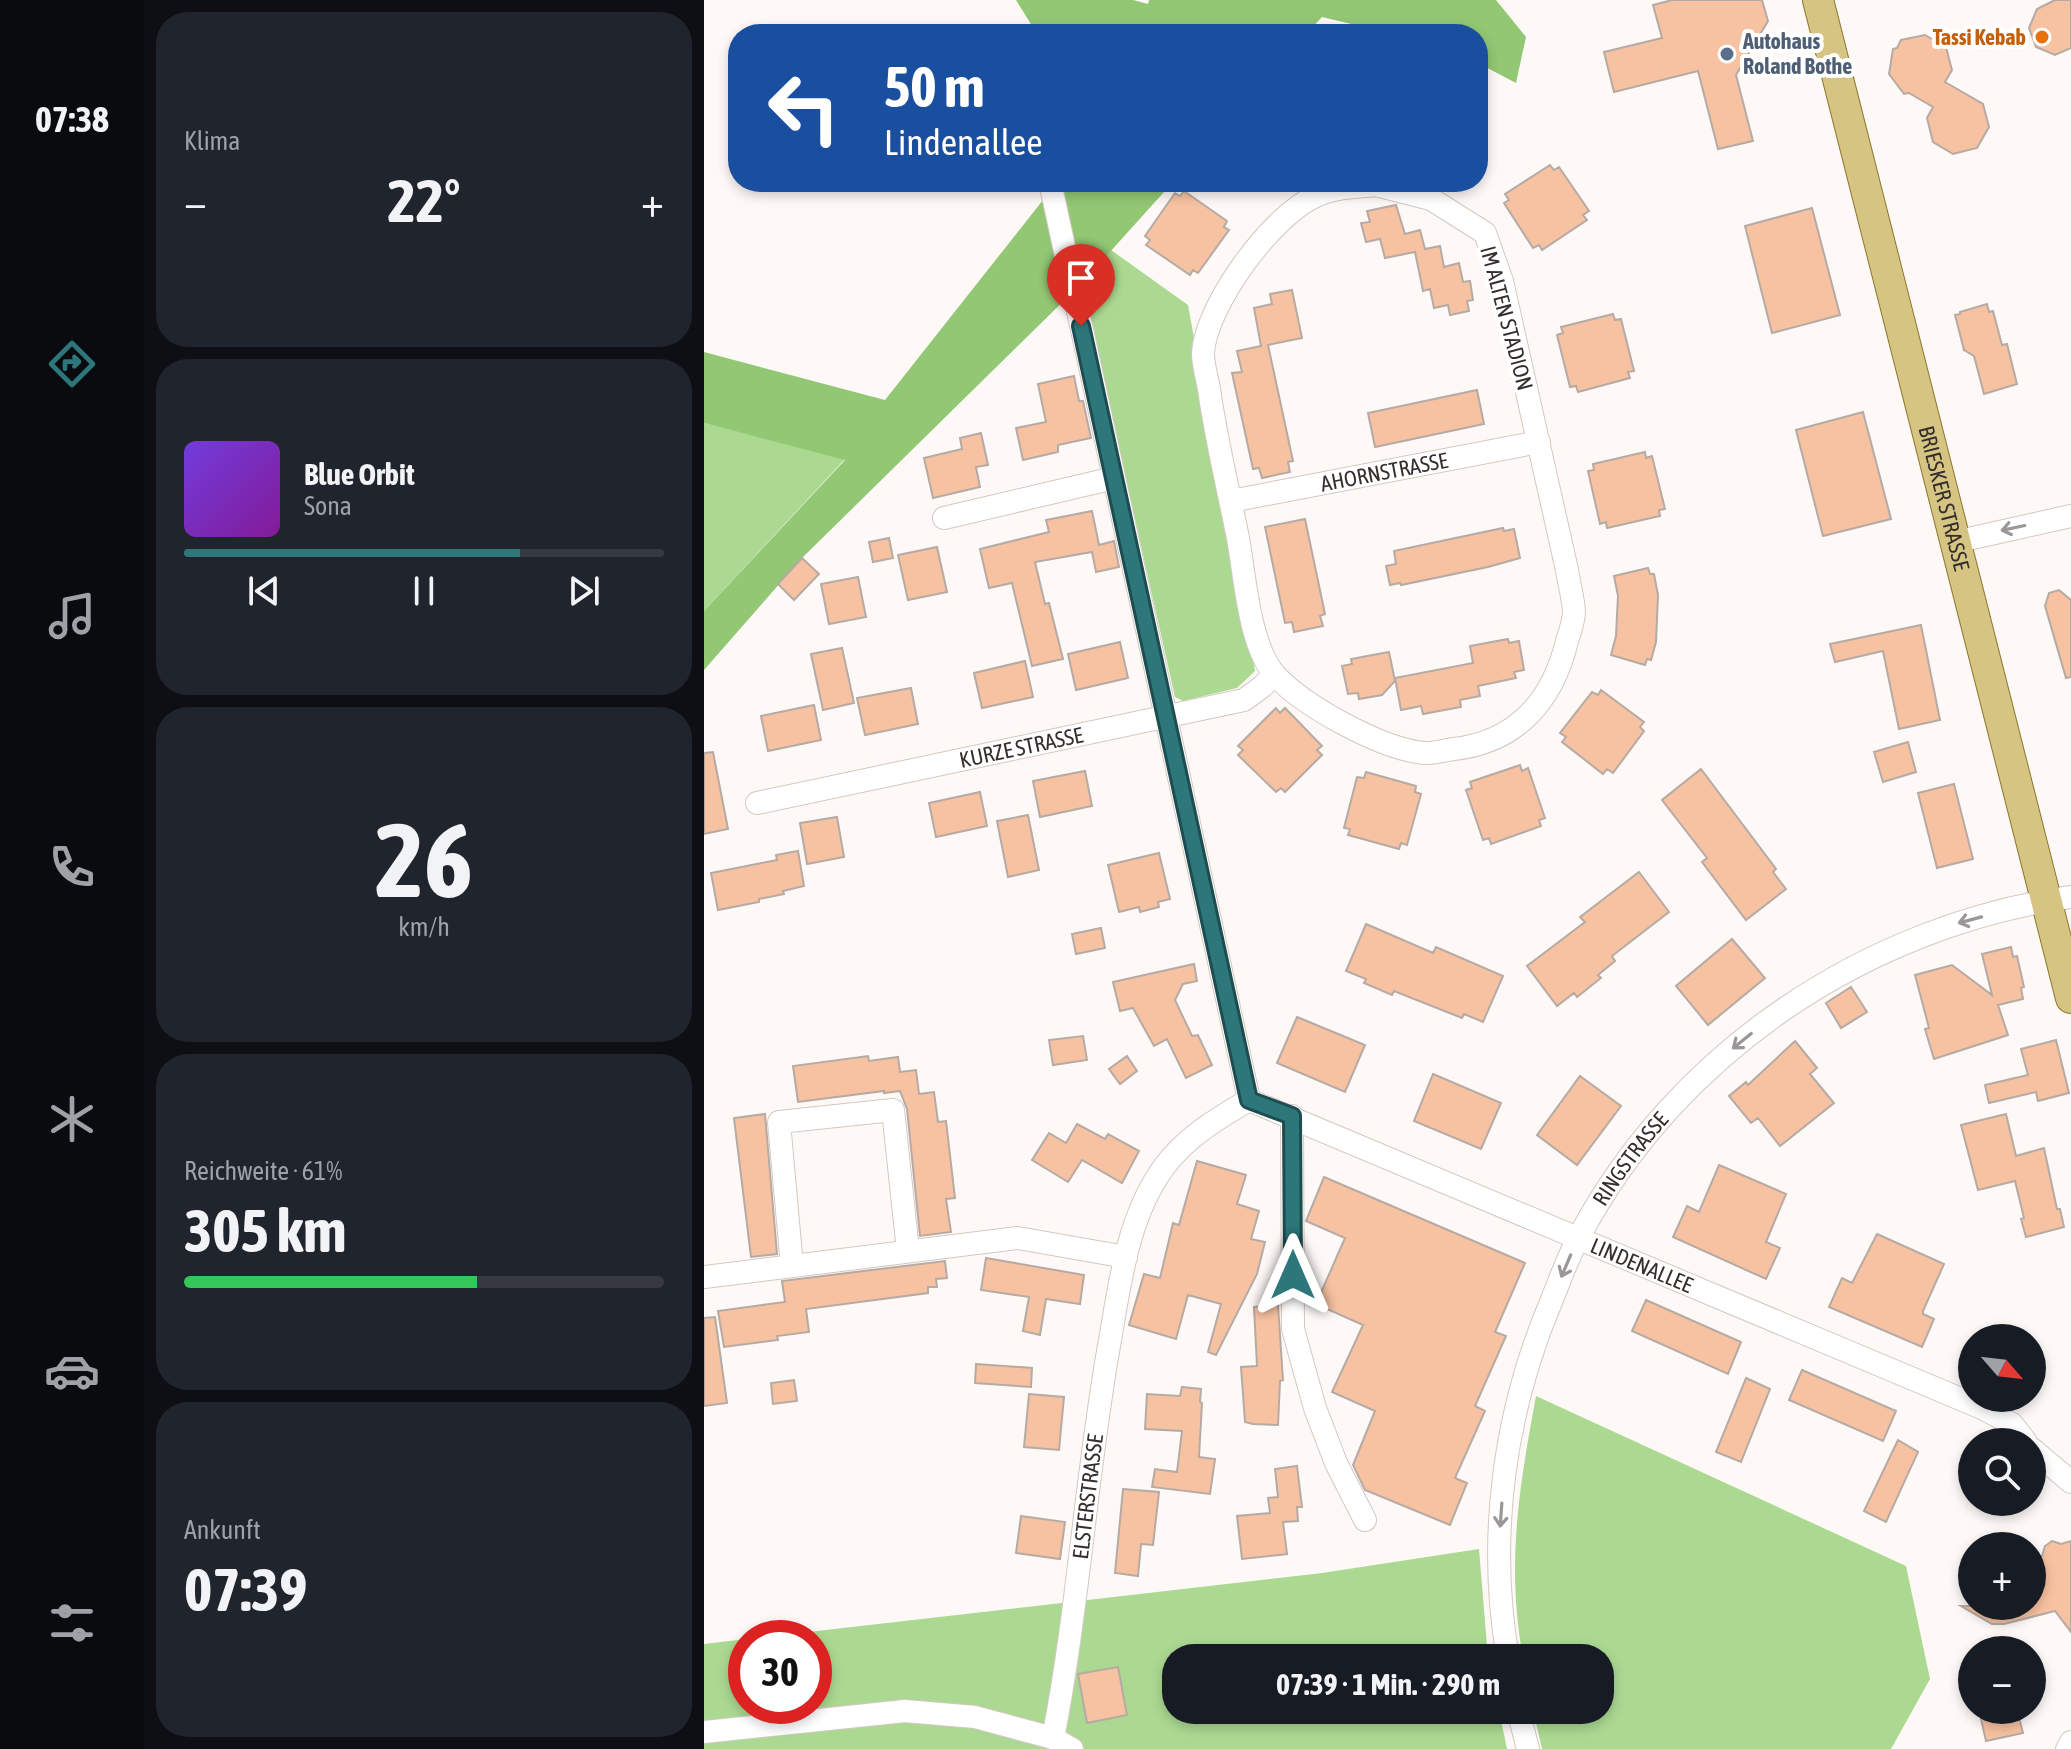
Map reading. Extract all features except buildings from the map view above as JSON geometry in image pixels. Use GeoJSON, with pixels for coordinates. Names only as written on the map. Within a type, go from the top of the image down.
{"type":"FeatureCollection","features":[{"type":"Feature","properties":{"kind":"main road","name":"BRIESKER STRASSE"},"geometry":{"type":"LineString","coordinates":[[1818,0],[1955,542],[2058,899],[2071,998]]}},
{"type":"Feature","properties":{"kind":"street"},"geometry":{"type":"LineString","coordinates":[[1052,192],[1249,1100]]}},
{"type":"Feature","properties":{"kind":"street","name":"IM ALTEN STADION"},"geometry":{"type":"LineString","coordinates":[[1329,192],[1316,196],[1263,241],[1240,269],[1217,307],[1203,353],[1213,420],[1263,657],[1274,674],[1290,689],[1323,712],[1377,740],[1425,753],[1470,747],[1510,732],[1542,701],[1562,662],[1574,613],[1502,281],[1485,233],[1431,199],[1404,192]]}},
{"type":"Feature","properties":{"kind":"street","name":"AHORNSTRASSE"},"geometry":{"type":"LineString","coordinates":[[1231,501],[1539,442]]}},
{"type":"Feature","properties":{"kind":"street"},"geometry":{"type":"LineString","coordinates":[[944,518],[1114,478]]}},
{"type":"Feature","properties":{"kind":"street"},"geometry":{"type":"LineString","coordinates":[[1955,542],[2071,516]]}},
{"type":"Feature","properties":{"kind":"street","name":"KURZE STRASSE"},"geometry":{"type":"LineString","coordinates":[[757,803],[1244,700],[1274,674]]}},
{"type":"Feature","properties":{"kind":"street","name":"RINGSTRASSE"},"geometry":{"type":"LineString","coordinates":[[1507,1644],[1499,1546],[1508,1452],[1525,1371],[1578,1237],[1604,1195],[1661,1118],[1706,1071],[1779,1013],[1838,975],[1898,945],[1951,925],[2058,899]]}},
{"type":"Feature","properties":{"kind":"street","name":"LINDENALLEE"},"geometry":{"type":"LineString","coordinates":[[1249,1100],[1982,1408],[2015,1428]]}},
{"type":"Feature","properties":{"kind":"street","name":"ELSTERSTRASSE"},"geometry":{"type":"LineString","coordinates":[[1062,1744],[1067,1667],[1099,1400],[1126,1257],[1138,1217],[1163,1167],[1200,1129],[1249,1100]]}},
{"type":"Feature","properties":{"kind":"street"},"geometry":{"type":"LineString","coordinates":[[792,1266],[779,1122],[893,1110],[908,1251]]}},
{"type":"Feature","properties":{"kind":"street"},"geometry":{"type":"LineString","coordinates":[[1292,1116],[1293,1329],[1315,1408],[1336,1463],[1365,1520]]}},
{"type":"Feature","properties":{"kind":"street"},"geometry":{"type":"LineString","coordinates":[[704,1277],[1018,1238],[1126,1257]]}},
{"type":"Feature","properties":{"kind":"street"},"geometry":{"type":"LineString","coordinates":[[2046,1461],[2071,1482]]}},
{"type":"Feature","properties":{"kind":"street"},"geometry":{"type":"LineString","coordinates":[[704,1732],[905,1711],[975,1717],[1062,1744]]}},
{"type":"Feature","properties":{"kind":"street"},"geometry":{"type":"LineString","coordinates":[[1522,1724],[1528,1749]]}},
{"type":"Feature","properties":{"kind":"street"},"geometry":{"type":"LineString","coordinates":[[2067,1749],[2071,1742]]}},
{"type":"Feature","properties":{"kind":"green space"},"geometry":{"type":"Polygon","coordinates":[[[1016,0],[1133,0],[1148,4],[1149,0],[1496,0],[1526,37],[1516,83],[1488,68],[1488,24],[1351,24],[1322,17],[1315,24],[1031,24],[1016,0]]]}},
{"type":"Feature","properties":{"kind":"green space"},"geometry":{"type":"Polygon","coordinates":[[[1047,192],[1164,192],[1082,283],[802,558],[704,670],[704,611],[845,460],[704,423],[704,352],[885,400],[1047,192]]]}},
{"type":"Feature","properties":{"kind":"green space"},"geometry":{"type":"Polygon","coordinates":[[[1111,250],[1188,305],[1255,671],[1237,688],[1183,701],[1175,697],[1082,283],[1111,250]]]}},
{"type":"Feature","properties":{"kind":"green space"},"geometry":{"type":"Polygon","coordinates":[[[704,423],[845,459],[704,611],[704,423]]]}},
{"type":"Feature","properties":{"kind":"green space"},"geometry":{"type":"Polygon","coordinates":[[[1536,1396],[1906,1566],[1930,1679],[1891,1749],[1542,1749],[1536,1724],[1614,1724],[1614,1644],[1521,1644],[1515,1558],[1524,1463],[1536,1396]]]}},
{"type":"Feature","properties":{"kind":"green space"},"geometry":{"type":"Polygon","coordinates":[[[1479,1549],[1487,1644],[1162,1644],[1162,1724],[1502,1724],[1507,1749],[704,1749],[704,1644],[728,1641],[728,1724],[832,1724],[832,1629],[1322,1573],[1479,1549]]]}},
{"type":"Feature","properties":{"kind":"place","name":"Tassi Kebab"},"geometry":{"type":"Point","coordinates":[2042,37]}},
{"type":"Feature","properties":{"kind":"place","name":"Autohaus Roland Bothe"},"geometry":{"type":"Point","coordinates":[1727,54]}},
{"type":"Feature","properties":{"kind":"route"},"geometry":{"type":"LineString","coordinates":[[1081,326],[1249,1100],[1292,1116],[1293,1275]]}}]}
